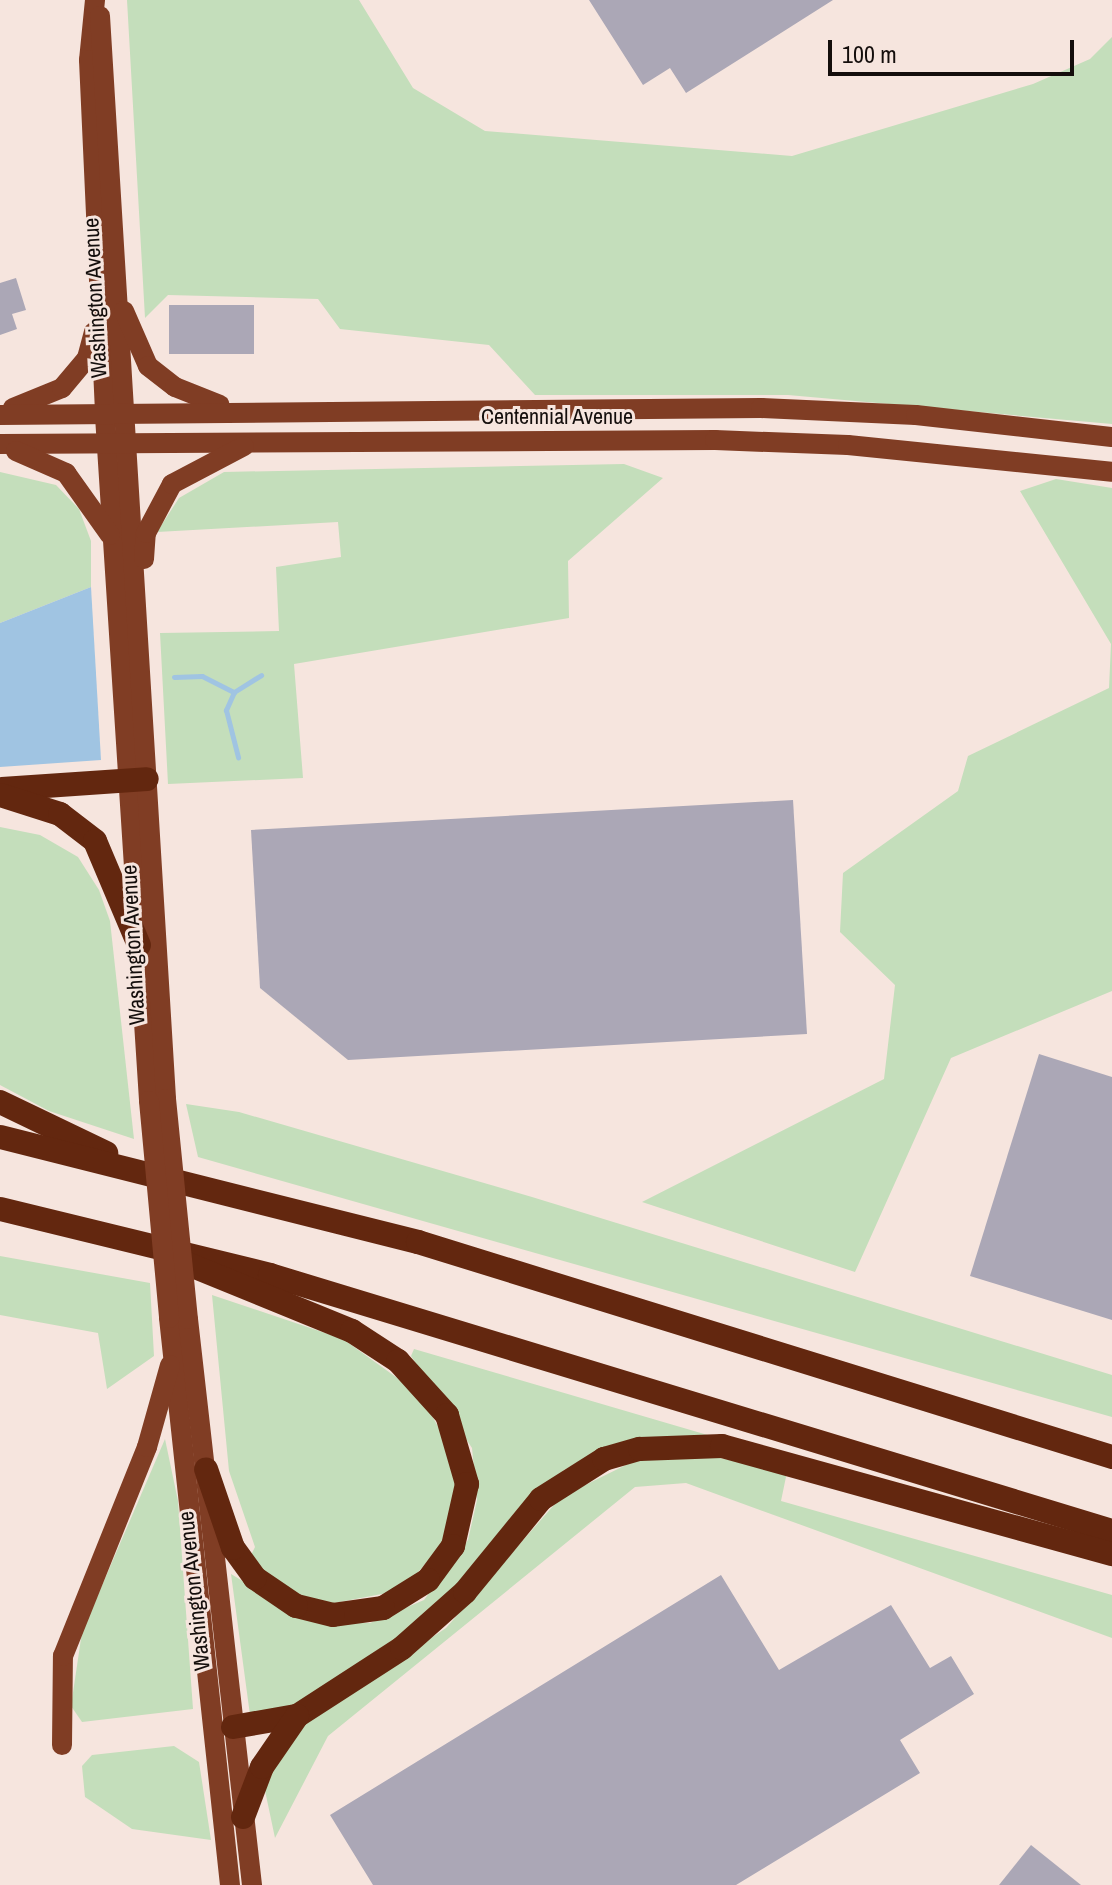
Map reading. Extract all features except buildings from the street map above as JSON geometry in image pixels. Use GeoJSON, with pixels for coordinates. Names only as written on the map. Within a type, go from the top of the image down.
{"type":"FeatureCollection","features":[{"type":"Feature","properties":{"kind":"highway"},"geometry":{"type":"LineString","coordinates":[[0,793],[138,780]]}},
{"type":"Feature","properties":{"kind":"highway"},"geometry":{"type":"LineString","coordinates":[[0,793],[60,814],[95,841],[139,945]]}},
{"type":"Feature","properties":{"kind":"highway"},"geometry":{"type":"LineString","coordinates":[[0,1102],[127,1165]]}},
{"type":"Feature","properties":{"kind":"highway"},"geometry":{"type":"LineString","coordinates":[[0,1137],[127,1165],[418,1242],[1112,1457]]}},
{"type":"Feature","properties":{"kind":"highway"},"geometry":{"type":"LineString","coordinates":[[0,1209],[148,1244],[1112,1531]]}},
{"type":"Feature","properties":{"kind":"highway"},"geometry":{"type":"LineString","coordinates":[[148,1244],[205,1277],[352,1331],[398,1361],[447,1415],[467,1484],[453,1546],[428,1580],[383,1608],[333,1615],[296,1606],[255,1578],[233,1548],[206,1469]]}},
{"type":"Feature","properties":{"kind":"highway"},"geometry":{"type":"LineString","coordinates":[[243,1817],[262,1767],[297,1716],[436,1621],[541,1499],[604,1459],[640,1449],[722,1446],[1112,1554]]}},
{"type":"Feature","properties":{"kind":"highway"},"geometry":{"type":"LineString","coordinates":[[233,1727],[297,1716]]}},
{"type":"Feature","properties":{"kind":"main road","name":"Washington Avenue"},"geometry":{"type":"LineString","coordinates":[[96,0],[108,57],[119,299],[114,415]]}},
{"type":"Feature","properties":{"kind":"main road","name":"Washington Avenue"},"geometry":{"type":"LineString","coordinates":[[96,0],[89,60],[100,313],[140,643],[139,945],[158,1100]]}},
{"type":"Feature","properties":{"kind":"main road"},"geometry":{"type":"LineString","coordinates":[[119,299],[148,366],[175,387],[204,402],[272,412]]}},
{"type":"Feature","properties":{"kind":"main road"},"geometry":{"type":"LineString","coordinates":[[0,413],[62,388],[87,358],[100,313]]}},
{"type":"Feature","properties":{"kind":"main road","name":"Centennial Avenue"},"geometry":{"type":"LineString","coordinates":[[0,413],[114,415],[761,408],[916,415],[1112,437]]}},
{"type":"Feature","properties":{"kind":"main road"},"geometry":{"type":"LineString","coordinates":[[140,643],[146,533],[156,504],[187,471],[252,443]]}},
{"type":"Feature","properties":{"kind":"main road","name":"Washington Avenue"},"geometry":{"type":"LineString","coordinates":[[116,444],[113,541],[138,780],[158,1100],[178,1318],[206,1469],[252,1885]]}},
{"type":"Feature","properties":{"kind":"main road","name":"Centennial Avenue"},"geometry":{"type":"LineString","coordinates":[[0,446],[833,444],[1112,472]]}},
{"type":"Feature","properties":{"kind":"main road"},"geometry":{"type":"LineString","coordinates":[[0,446],[66,473],[113,541]]}},
{"type":"Feature","properties":{"kind":"main road","name":"Washington Avenue"},"geometry":{"type":"LineString","coordinates":[[178,1318],[174,1349],[230,1885]]}},
{"type":"Feature","properties":{"kind":"main road"},"geometry":{"type":"LineString","coordinates":[[62,1745],[63,1656],[147,1447],[174,1349]]}},
{"type":"Feature","properties":{"kind":"green space"},"geometry":{"type":"Polygon","coordinates":[[[127,0],[359,0],[413,88],[485,131],[792,156],[1033,84],[1090,59],[1112,37],[1112,424],[788,395],[535,395],[489,345],[340,329],[318,299],[168,295],[145,318],[127,0]]]}},
{"type":"Feature","properties":{"kind":"green space"},"geometry":{"type":"Polygon","coordinates":[[[624,464],[663,478],[568,561],[569,618],[294,664],[303,778],[168,784],[160,633],[279,631],[276,567],[341,557],[338,522],[157,532],[179,498],[224,472],[624,464]]]}},
{"type":"Feature","properties":{"kind":"green space"},"geometry":{"type":"Polygon","coordinates":[[[0,472],[56,485],[79,509],[91,541],[91,587],[0,623],[0,472]]]}},
{"type":"Feature","properties":{"kind":"green space"},"geometry":{"type":"Polygon","coordinates":[[[1056,479],[1112,488],[1112,991],[951,1058],[855,1272],[642,1202],[884,1079],[895,985],[840,932],[843,873],[958,791],[968,756],[1109,688],[1111,644],[1020,491],[1056,479]]]}},
{"type":"Feature","properties":{"kind":"green space"},"geometry":{"type":"Polygon","coordinates":[[[0,827],[40,835],[78,857],[99,890],[110,921],[134,1139],[49,1111],[0,1085],[0,827]]]}},
{"type":"Feature","properties":{"kind":"green space"},"geometry":{"type":"Polygon","coordinates":[[[186,1104],[239,1112],[532,1197],[1112,1375],[1112,1417],[198,1157],[186,1104]]]}},
{"type":"Feature","properties":{"kind":"green space"},"geometry":{"type":"Polygon","coordinates":[[[0,1256],[150,1283],[154,1356],[107,1389],[98,1333],[0,1315],[0,1256]]]}},
{"type":"Feature","properties":{"kind":"green space"},"geometry":{"type":"Polygon","coordinates":[[[212,1295],[343,1339],[407,1385],[431,1414],[451,1450],[457,1483],[442,1544],[403,1590],[329,1604],[297,1596],[249,1559],[255,1547],[229,1471],[212,1295]]]}},
{"type":"Feature","properties":{"kind":"green space"},"geometry":{"type":"Polygon","coordinates":[[[414,1349],[711,1436],[590,1456],[564,1470],[439,1609],[293,1707],[250,1715],[231,1574],[309,1621],[370,1623],[424,1600],[468,1540],[477,1500],[472,1448],[411,1356],[414,1349]]]}},
{"type":"Feature","properties":{"kind":"green space"},"geometry":{"type":"Polygon","coordinates":[[[165,1439],[178,1501],[193,1709],[82,1722],[71,1706],[82,1632],[165,1439]]]}},
{"type":"Feature","properties":{"kind":"green space"},"geometry":{"type":"Polygon","coordinates":[[[715,1457],[787,1472],[781,1501],[1112,1595],[1112,1638],[686,1483],[635,1487],[328,1736],[275,1838],[263,1781],[290,1740],[312,1717],[446,1628],[561,1497],[638,1459],[715,1457]]]}},
{"type":"Feature","properties":{"kind":"green space"},"geometry":{"type":"Polygon","coordinates":[[[174,1746],[199,1762],[211,1840],[132,1829],[85,1797],[82,1766],[92,1755],[174,1746]]]}},
{"type":"Feature","properties":{"kind":"water"},"geometry":{"type":"Polygon","coordinates":[[[91,587],[101,760],[0,767],[0,623],[91,587]]]}},
{"type":"Feature","properties":{"kind":"waterway"},"geometry":{"type":"LineString","coordinates":[[174,677],[202,676],[234,692],[261,675]]}},
{"type":"Feature","properties":{"kind":"waterway"},"geometry":{"type":"LineString","coordinates":[[234,692],[226,710],[238,757]]}}]}
